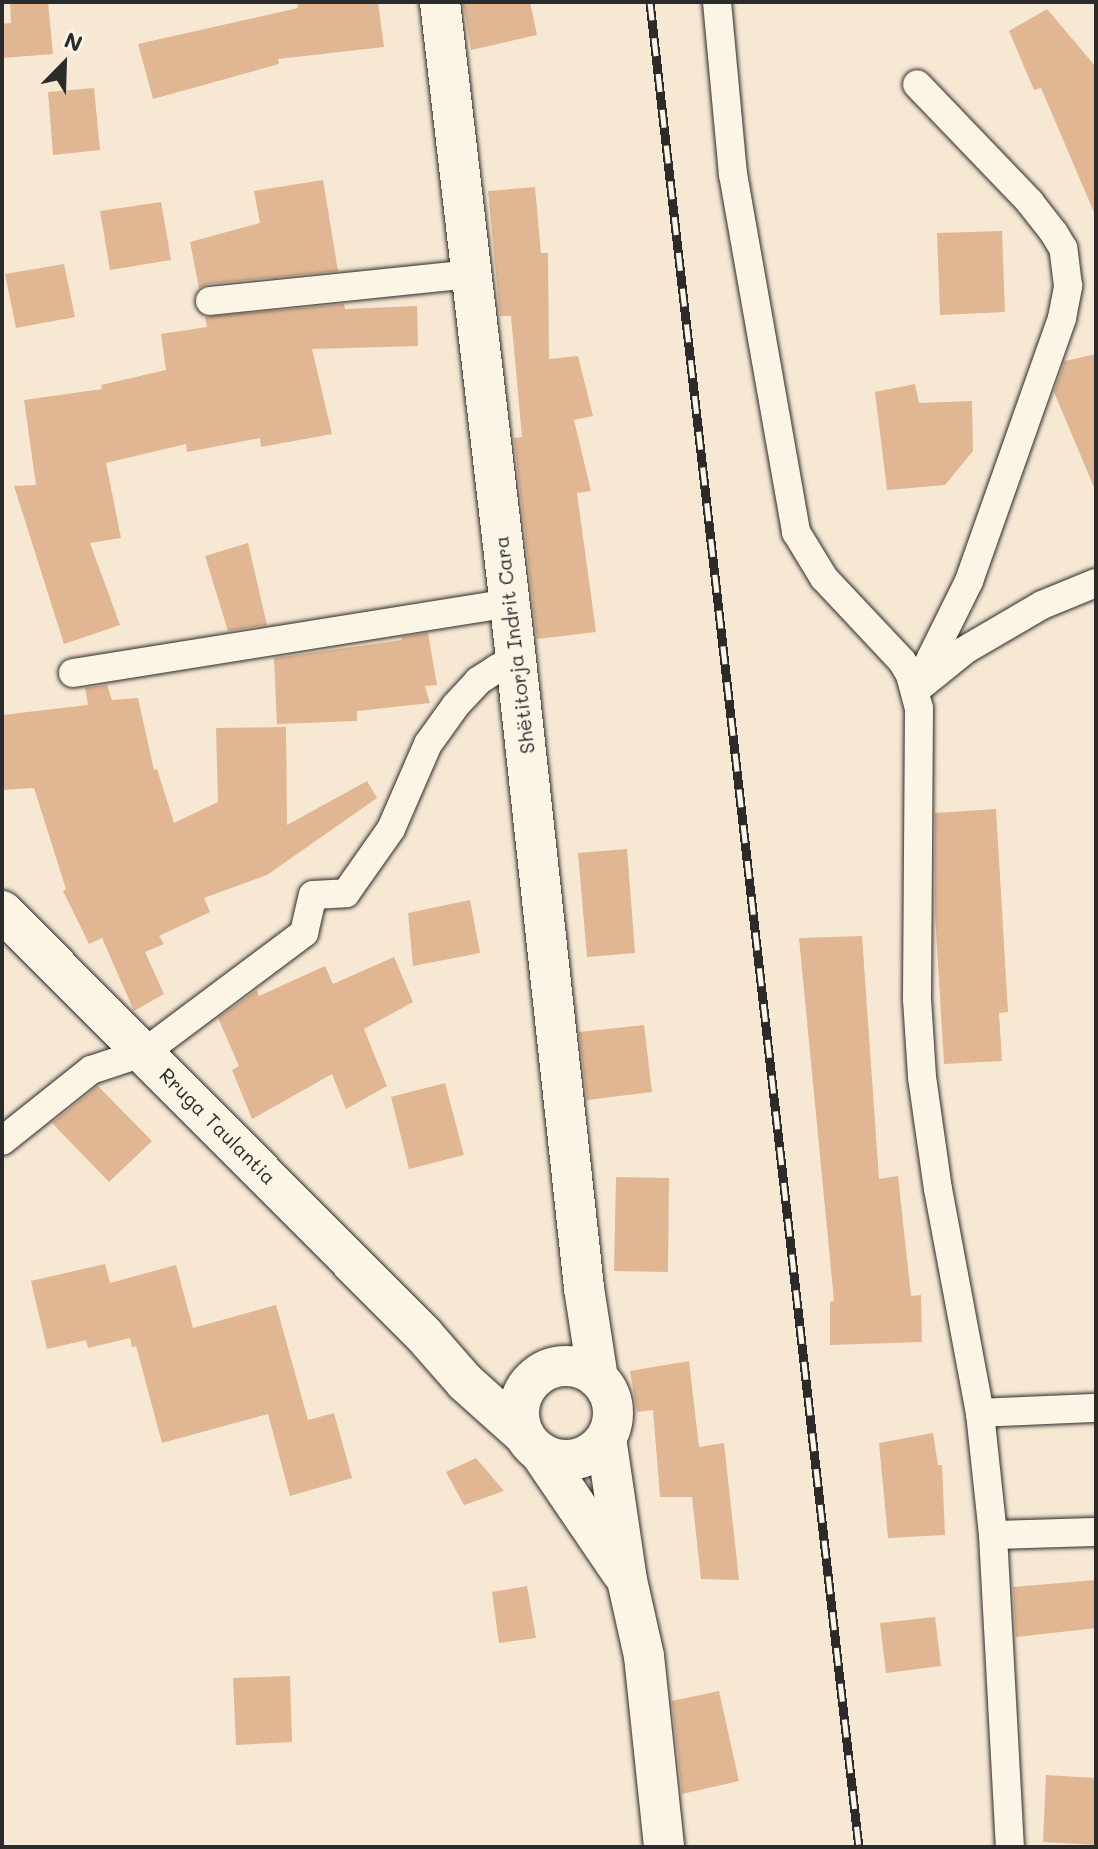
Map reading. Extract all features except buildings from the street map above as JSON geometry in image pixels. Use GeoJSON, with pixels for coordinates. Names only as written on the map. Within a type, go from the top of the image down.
{"type":"FeatureCollection","features":[{"type":"Feature","properties":{"kind":"main road","name":"Shëtitorja Indrit Cara"},"geometry":{"type":"LineString","coordinates":[[440,2],[517,663],[584,1288],[598,1378]]}},
{"type":"Feature","properties":{"kind":"main road","name":"Rruga Taulantia"},"geometry":{"type":"LineString","coordinates":[[2,911],[432,1343],[465,1382],[532,1444],[627,1580]]}},
{"type":"Feature","properties":{"kind":"main road"},"geometry":{"type":"LineString","coordinates":[[538,1376],[573,1366],[598,1378],[612,1402],[613,1421],[606,1438],[594,1451],[577,1460],[559,1461],[532,1444],[518,1406],[538,1376],[584,1288]]}},
{"type":"Feature","properties":{"kind":"main road","name":"Rruga Taulantia"},"geometry":{"type":"LineString","coordinates":[[432,1343],[538,1376]]}},
{"type":"Feature","properties":{"kind":"main road"},"geometry":{"type":"LineString","coordinates":[[606,1438],[627,1580],[644,1656],[664,1847]]}},
{"type":"Feature","properties":{"kind":"street"},"geometry":{"type":"LineString","coordinates":[[717,2],[733,174],[796,532],[824,578],[902,661],[919,708],[917,999],[922,1077],[938,1189],[980,1413],[993,1535],[1010,1847]]}},
{"type":"Feature","properties":{"kind":"street"},"geometry":{"type":"LineString","coordinates":[[915,690],[969,581],[1062,318],[1068,286],[1065,256],[1054,233],[1030,202],[917,84]]}},
{"type":"Feature","properties":{"kind":"street"},"geometry":{"type":"LineString","coordinates":[[210,301],[471,274]]}},
{"type":"Feature","properties":{"kind":"street"},"geometry":{"type":"LineString","coordinates":[[915,690],[965,650],[1042,605],[1096,583]]}},
{"type":"Feature","properties":{"kind":"street"},"geometry":{"type":"LineString","coordinates":[[73,673],[509,603]]}},
{"type":"Feature","properties":{"kind":"street"},"geometry":{"type":"LineString","coordinates":[[2,1141],[91,1070],[145,1052],[304,933],[313,895],[346,893],[391,829],[428,744],[456,705],[478,681],[498,668],[517,663]]}},
{"type":"Feature","properties":{"kind":"street"},"geometry":{"type":"LineString","coordinates":[[980,1413],[1096,1408]]}},
{"type":"Feature","properties":{"kind":"street"},"geometry":{"type":"LineString","coordinates":[[993,1535],[1096,1532]]}},
{"type":"Feature","properties":{"kind":"railway"},"geometry":{"type":"LineString","coordinates":[[650,2],[859,1847]]}}]}
